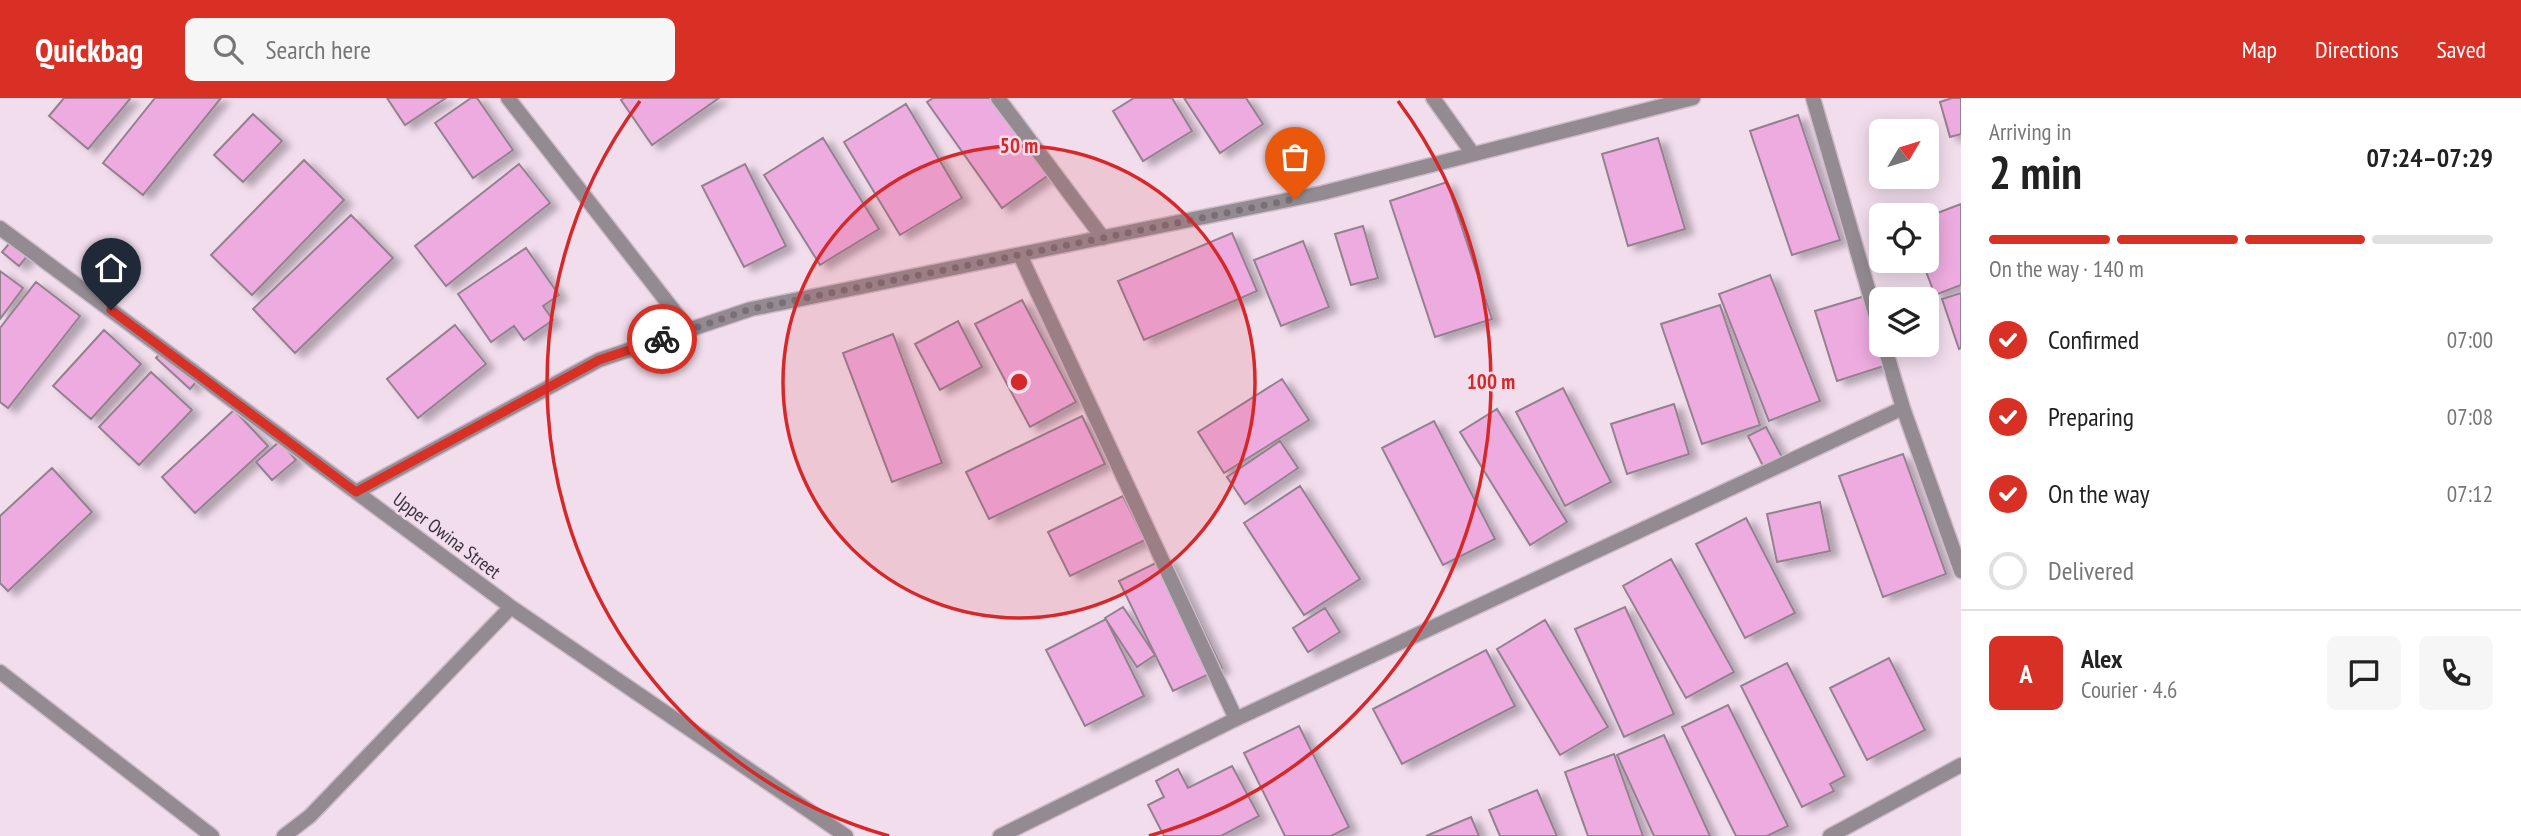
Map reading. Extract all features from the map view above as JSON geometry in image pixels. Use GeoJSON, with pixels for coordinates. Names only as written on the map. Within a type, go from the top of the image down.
{"type":"FeatureCollection","features":[{"type":"Feature","properties":{"kind":"street"},"geometry":{"type":"LineString","coordinates":[[508,98],[689,330]]}},
{"type":"Feature","properties":{"kind":"street"},"geometry":{"type":"LineString","coordinates":[[998,98],[1103,238]]}},
{"type":"Feature","properties":{"kind":"street"},"geometry":{"type":"LineString","coordinates":[[1433,98],[1473,154]]}},
{"type":"Feature","properties":{"kind":"street"},"geometry":{"type":"LineString","coordinates":[[356,492],[599,360],[751,309],[1322,193],[1693,98]]}},
{"type":"Feature","properties":{"kind":"street"},"geometry":{"type":"LineString","coordinates":[[1813,98],[1869,292]]}},
{"type":"Feature","properties":{"kind":"street","name":"Upper Owina Street"},"geometry":{"type":"LineString","coordinates":[[0,228],[511,607],[846,836]]}},
{"type":"Feature","properties":{"kind":"street"},"geometry":{"type":"LineString","coordinates":[[1020,255],[1236,719]]}},
{"type":"Feature","properties":{"kind":"street"},"geometry":{"type":"LineString","coordinates":[[1888,357],[1961,571]]}},
{"type":"Feature","properties":{"kind":"street"},"geometry":{"type":"LineString","coordinates":[[1000,836],[1236,719],[1903,408]]}},
{"type":"Feature","properties":{"kind":"street"},"geometry":{"type":"LineString","coordinates":[[284,836],[310,816],[511,607]]}},
{"type":"Feature","properties":{"kind":"street"},"geometry":{"type":"LineString","coordinates":[[0,672],[212,836]]}},
{"type":"Feature","properties":{"kind":"street"},"geometry":{"type":"LineString","coordinates":[[1830,836],[1961,765]]}},
{"type":"Feature","properties":{"kind":"building"},"geometry":{"type":"Polygon","coordinates":[[[64,98],[130,99],[88,149],[49,116],[64,98]]]}},
{"type":"Feature","properties":{"kind":"building"},"geometry":{"type":"Polygon","coordinates":[[[155,98],[221,98],[143,195],[103,163],[155,98]]]}},
{"type":"Feature","properties":{"kind":"building"},"geometry":{"type":"Polygon","coordinates":[[[387,98],[446,98],[405,125],[387,98]]]}},
{"type":"Feature","properties":{"kind":"building"},"geometry":{"type":"Polygon","coordinates":[[[471,98],[477,98],[513,150],[473,178],[435,123],[471,98]]]}},
{"type":"Feature","properties":{"kind":"building"},"geometry":{"type":"Polygon","coordinates":[[[719,98],[652,145],[621,100],[719,98]]]}},
{"type":"Feature","properties":{"kind":"building"},"geometry":{"type":"Polygon","coordinates":[[[933,98],[996,98],[1050,174],[1002,208],[927,102],[933,98]]]}},
{"type":"Feature","properties":{"kind":"building"},"geometry":{"type":"Polygon","coordinates":[[[1134,98],[1172,98],[1192,131],[1143,161],[1113,111],[1134,98]]]}},
{"type":"Feature","properties":{"kind":"building"},"geometry":{"type":"Polygon","coordinates":[[[1184,98],[1246,98],[1263,124],[1220,153],[1184,98]]]}},
{"type":"Feature","properties":{"kind":"building"},"geometry":{"type":"Polygon","coordinates":[[[1961,98],[1961,134],[1950,137],[1940,102],[1961,98]]]}},
{"type":"Feature","properties":{"kind":"building"},"geometry":{"type":"Polygon","coordinates":[[[906,104],[962,198],[900,235],[844,142],[906,104]]]}},
{"type":"Feature","properties":{"kind":"building"},"geometry":{"type":"Polygon","coordinates":[[[253,114],[282,141],[243,182],[214,155],[253,114]]]}},
{"type":"Feature","properties":{"kind":"building"},"geometry":{"type":"Polygon","coordinates":[[[1798,115],[1840,240],[1792,255],[1750,131],[1798,115]]]}},
{"type":"Feature","properties":{"kind":"building"},"geometry":{"type":"Polygon","coordinates":[[[823,138],[879,229],[820,265],[764,175],[823,138]]]}},
{"type":"Feature","properties":{"kind":"building"},"geometry":{"type":"Polygon","coordinates":[[[1658,138],[1685,229],[1628,246],[1602,154],[1658,138]]]}},
{"type":"Feature","properties":{"kind":"building"},"geometry":{"type":"Polygon","coordinates":[[[304,160],[344,200],[252,295],[211,255],[304,160]]]}},
{"type":"Feature","properties":{"kind":"building"},"geometry":{"type":"Polygon","coordinates":[[[519,164],[550,203],[446,286],[415,246],[519,164]]]}},
{"type":"Feature","properties":{"kind":"building"},"geometry":{"type":"Polygon","coordinates":[[[745,164],[786,246],[744,267],[702,186],[745,164]]]}},
{"type":"Feature","properties":{"kind":"building"},"geometry":{"type":"Polygon","coordinates":[[[1447,182],[1492,319],[1435,337],[1390,201],[1447,182]]]}},
{"type":"Feature","properties":{"kind":"building"},"geometry":{"type":"Polygon","coordinates":[[[1961,204],[1961,285],[1939,293],[1939,287],[1932,287],[1927,273],[1939,273],[1939,212],[1961,204]]]}},
{"type":"Feature","properties":{"kind":"building"},"geometry":{"type":"Polygon","coordinates":[[[351,215],[393,258],[295,353],[253,309],[351,215]]]}},
{"type":"Feature","properties":{"kind":"building"},"geometry":{"type":"Polygon","coordinates":[[[1363,226],[1378,278],[1351,285],[1335,234],[1363,226]]]}},
{"type":"Feature","properties":{"kind":"building"},"geometry":{"type":"Polygon","coordinates":[[[1232,233],[1257,291],[1144,340],[1118,281],[1232,233]]]}},
{"type":"Feature","properties":{"kind":"building"},"geometry":{"type":"Polygon","coordinates":[[[13,239],[30,253],[19,266],[2,252],[13,239]]]}},
{"type":"Feature","properties":{"kind":"building"},"geometry":{"type":"Polygon","coordinates":[[[1303,241],[1329,307],[1281,326],[1254,260],[1303,241]]]}},
{"type":"Feature","properties":{"kind":"building"},"geometry":{"type":"Polygon","coordinates":[[[526,248],[559,295],[543,306],[553,320],[524,340],[514,326],[491,342],[458,294],[526,248]]]}},
{"type":"Feature","properties":{"kind":"building"},"geometry":{"type":"Polygon","coordinates":[[[0,271],[23,288],[0,319],[0,271]]]}},
{"type":"Feature","properties":{"kind":"building"},"geometry":{"type":"Polygon","coordinates":[[[1770,275],[1820,401],[1769,421],[1719,294],[1770,275]]]}},
{"type":"Feature","properties":{"kind":"building"},"geometry":{"type":"Polygon","coordinates":[[[36,282],[80,316],[8,408],[0,402],[0,328],[36,282]]]}},
{"type":"Feature","properties":{"kind":"building"},"geometry":{"type":"Polygon","coordinates":[[[1961,293],[1961,348],[1959,349],[1942,299],[1961,293]]]}},
{"type":"Feature","properties":{"kind":"building"},"geometry":{"type":"Polygon","coordinates":[[[1865,296],[1869,309],[1869,357],[1884,357],[1887,365],[1837,381],[1815,311],[1865,296]]]}},
{"type":"Feature","properties":{"kind":"building"},"geometry":{"type":"Polygon","coordinates":[[[1022,300],[1076,402],[1030,427],[975,324],[1022,300]]]}},
{"type":"Feature","properties":{"kind":"building"},"geometry":{"type":"Polygon","coordinates":[[[1720,305],[1760,425],[1702,444],[1661,324],[1720,305]]]}},
{"type":"Feature","properties":{"kind":"building"},"geometry":{"type":"Polygon","coordinates":[[[958,321],[982,367],[940,390],[915,344],[958,321]]]}},
{"type":"Feature","properties":{"kind":"building"},"geometry":{"type":"Polygon","coordinates":[[[455,325],[486,364],[418,418],[387,379],[455,325]]]}},
{"type":"Feature","properties":{"kind":"building"},"geometry":{"type":"Polygon","coordinates":[[[104,330],[141,364],[91,419],[53,386],[104,330]]]}},
{"type":"Feature","properties":{"kind":"building"},"geometry":{"type":"Polygon","coordinates":[[[893,334],[942,463],[892,482],[843,353],[893,334]]]}},
{"type":"Feature","properties":{"kind":"building"},"geometry":{"type":"Polygon","coordinates":[[[162,351],[196,382],[190,389],[156,358],[162,351]]]}},
{"type":"Feature","properties":{"kind":"building"},"geometry":{"type":"Polygon","coordinates":[[[151,372],[192,410],[139,465],[99,427],[151,372]]]}},
{"type":"Feature","properties":{"kind":"building"},"geometry":{"type":"Polygon","coordinates":[[[1282,379],[1309,420],[1224,473],[1198,432],[1282,379]]]}},
{"type":"Feature","properties":{"kind":"building"},"geometry":{"type":"Polygon","coordinates":[[[1563,388],[1611,482],[1565,506],[1516,412],[1563,388]]]}},
{"type":"Feature","properties":{"kind":"building"},"geometry":{"type":"Polygon","coordinates":[[[1674,404],[1689,454],[1627,474],[1611,424],[1674,404]]]}},
{"type":"Feature","properties":{"kind":"building"},"geometry":{"type":"Polygon","coordinates":[[[1497,409],[1567,522],[1530,545],[1460,432],[1497,409]]]}},
{"type":"Feature","properties":{"kind":"building"},"geometry":{"type":"Polygon","coordinates":[[[234,410],[268,446],[195,513],[162,477],[234,410]]]}},
{"type":"Feature","properties":{"kind":"building"},"geometry":{"type":"Polygon","coordinates":[[[1082,416],[1105,464],[989,519],[966,472],[1082,416]]]}},
{"type":"Feature","properties":{"kind":"building"},"geometry":{"type":"Polygon","coordinates":[[[1434,421],[1495,539],[1443,565],[1382,448],[1434,421]]]}},
{"type":"Feature","properties":{"kind":"building"},"geometry":{"type":"Polygon","coordinates":[[[1766,427],[1783,459],[1764,468],[1748,436],[1766,427]]]}},
{"type":"Feature","properties":{"kind":"building"},"geometry":{"type":"Polygon","coordinates":[[[280,441],[296,460],[272,480],[256,462],[280,441]]]}},
{"type":"Feature","properties":{"kind":"building"},"geometry":{"type":"Polygon","coordinates":[[[1280,441],[1298,468],[1245,504],[1227,477],[1280,441]]]}},
{"type":"Feature","properties":{"kind":"building"},"geometry":{"type":"Polygon","coordinates":[[[1903,454],[1946,574],[1883,597],[1839,476],[1903,454]]]}},
{"type":"Feature","properties":{"kind":"building"},"geometry":{"type":"Polygon","coordinates":[[[52,468],[92,512],[8,591],[0,583],[0,516],[52,468]]]}},
{"type":"Feature","properties":{"kind":"building"},"geometry":{"type":"Polygon","coordinates":[[[1300,486],[1360,579],[1304,615],[1244,523],[1300,486]]]}},
{"type":"Feature","properties":{"kind":"building"},"geometry":{"type":"Polygon","coordinates":[[[1123,496],[1145,540],[1070,576],[1048,532],[1123,496]]]}},
{"type":"Feature","properties":{"kind":"building"},"geometry":{"type":"Polygon","coordinates":[[[1820,502],[1830,551],[1777,562],[1767,514],[1820,502]]]}},
{"type":"Feature","properties":{"kind":"building"},"geometry":{"type":"Polygon","coordinates":[[[1746,518],[1795,613],[1745,638],[1696,544],[1746,518]]]}},
{"type":"Feature","properties":{"kind":"building"},"geometry":{"type":"Polygon","coordinates":[[[1168,557],[1222,668],[1173,691],[1119,581],[1168,557]]]}},
{"type":"Feature","properties":{"kind":"building"},"geometry":{"type":"Polygon","coordinates":[[[1671,559],[1734,672],[1686,698],[1623,586],[1671,559]]]}},
{"type":"Feature","properties":{"kind":"building"},"geometry":{"type":"Polygon","coordinates":[[[1123,607],[1155,655],[1137,667],[1105,618],[1123,607]]]}},
{"type":"Feature","properties":{"kind":"building"},"geometry":{"type":"Polygon","coordinates":[[[1625,607],[1674,714],[1624,737],[1575,629],[1625,607]]]}},
{"type":"Feature","properties":{"kind":"building"},"geometry":{"type":"Polygon","coordinates":[[[1325,608],[1340,632],[1308,652],[1293,628],[1325,608]]]}},
{"type":"Feature","properties":{"kind":"building"},"geometry":{"type":"Polygon","coordinates":[[[1106,619],[1144,696],[1085,726],[1046,650],[1106,619]]]}},
{"type":"Feature","properties":{"kind":"building"},"geometry":{"type":"Polygon","coordinates":[[[1545,620],[1608,727],[1560,755],[1497,649],[1545,620]]]}},
{"type":"Feature","properties":{"kind":"building"},"geometry":{"type":"Polygon","coordinates":[[[1486,650],[1515,706],[1402,764],[1373,709],[1486,650]]]}},
{"type":"Feature","properties":{"kind":"building"},"geometry":{"type":"Polygon","coordinates":[[[1889,658],[1925,730],[1867,760],[1830,688],[1889,658]]]}},
{"type":"Feature","properties":{"kind":"building"},"geometry":{"type":"Polygon","coordinates":[[[1787,663],[1845,776],[1830,784],[1834,791],[1802,807],[1741,686],[1787,663]]]}},
{"type":"Feature","properties":{"kind":"building"},"geometry":{"type":"Polygon","coordinates":[[[1728,705],[1788,826],[1767,836],[1736,836],[1682,727],[1728,705]]]}},
{"type":"Feature","properties":{"kind":"building"},"geometry":{"type":"Polygon","coordinates":[[[1299,726],[1349,827],[1331,836],[1285,836],[1244,753],[1299,726]]]}},
{"type":"Feature","properties":{"kind":"building"},"geometry":{"type":"Polygon","coordinates":[[[1664,735],[1710,836],[1654,836],[1617,755],[1664,735]]]}},
{"type":"Feature","properties":{"kind":"building"},"geometry":{"type":"Polygon","coordinates":[[[1614,754],[1643,836],[1588,836],[1565,772],[1614,754]]]}},
{"type":"Feature","properties":{"kind":"building"},"geometry":{"type":"Polygon","coordinates":[[[1232,766],[1259,816],[1221,836],[1164,836],[1148,805],[1164,797],[1156,781],[1178,769],[1188,788],[1232,766]]]}},
{"type":"Feature","properties":{"kind":"building"},"geometry":{"type":"Polygon","coordinates":[[[1537,790],[1557,836],[1500,836],[1489,810],[1537,790]]]}},
{"type":"Feature","properties":{"kind":"building"},"geometry":{"type":"Polygon","coordinates":[[[1471,817],[1479,836],[1426,836],[1471,817]]]}},
{"type":"Feature","properties":{"kind":"way so far"},"geometry":{"type":"LineString","coordinates":[[662,339],[751,309],[1295,199]]}},
{"type":"Feature","properties":{"kind":"route"},"geometry":{"type":"LineString","coordinates":[[111,310],[356,492],[599,360],[662,339]]}}]}
